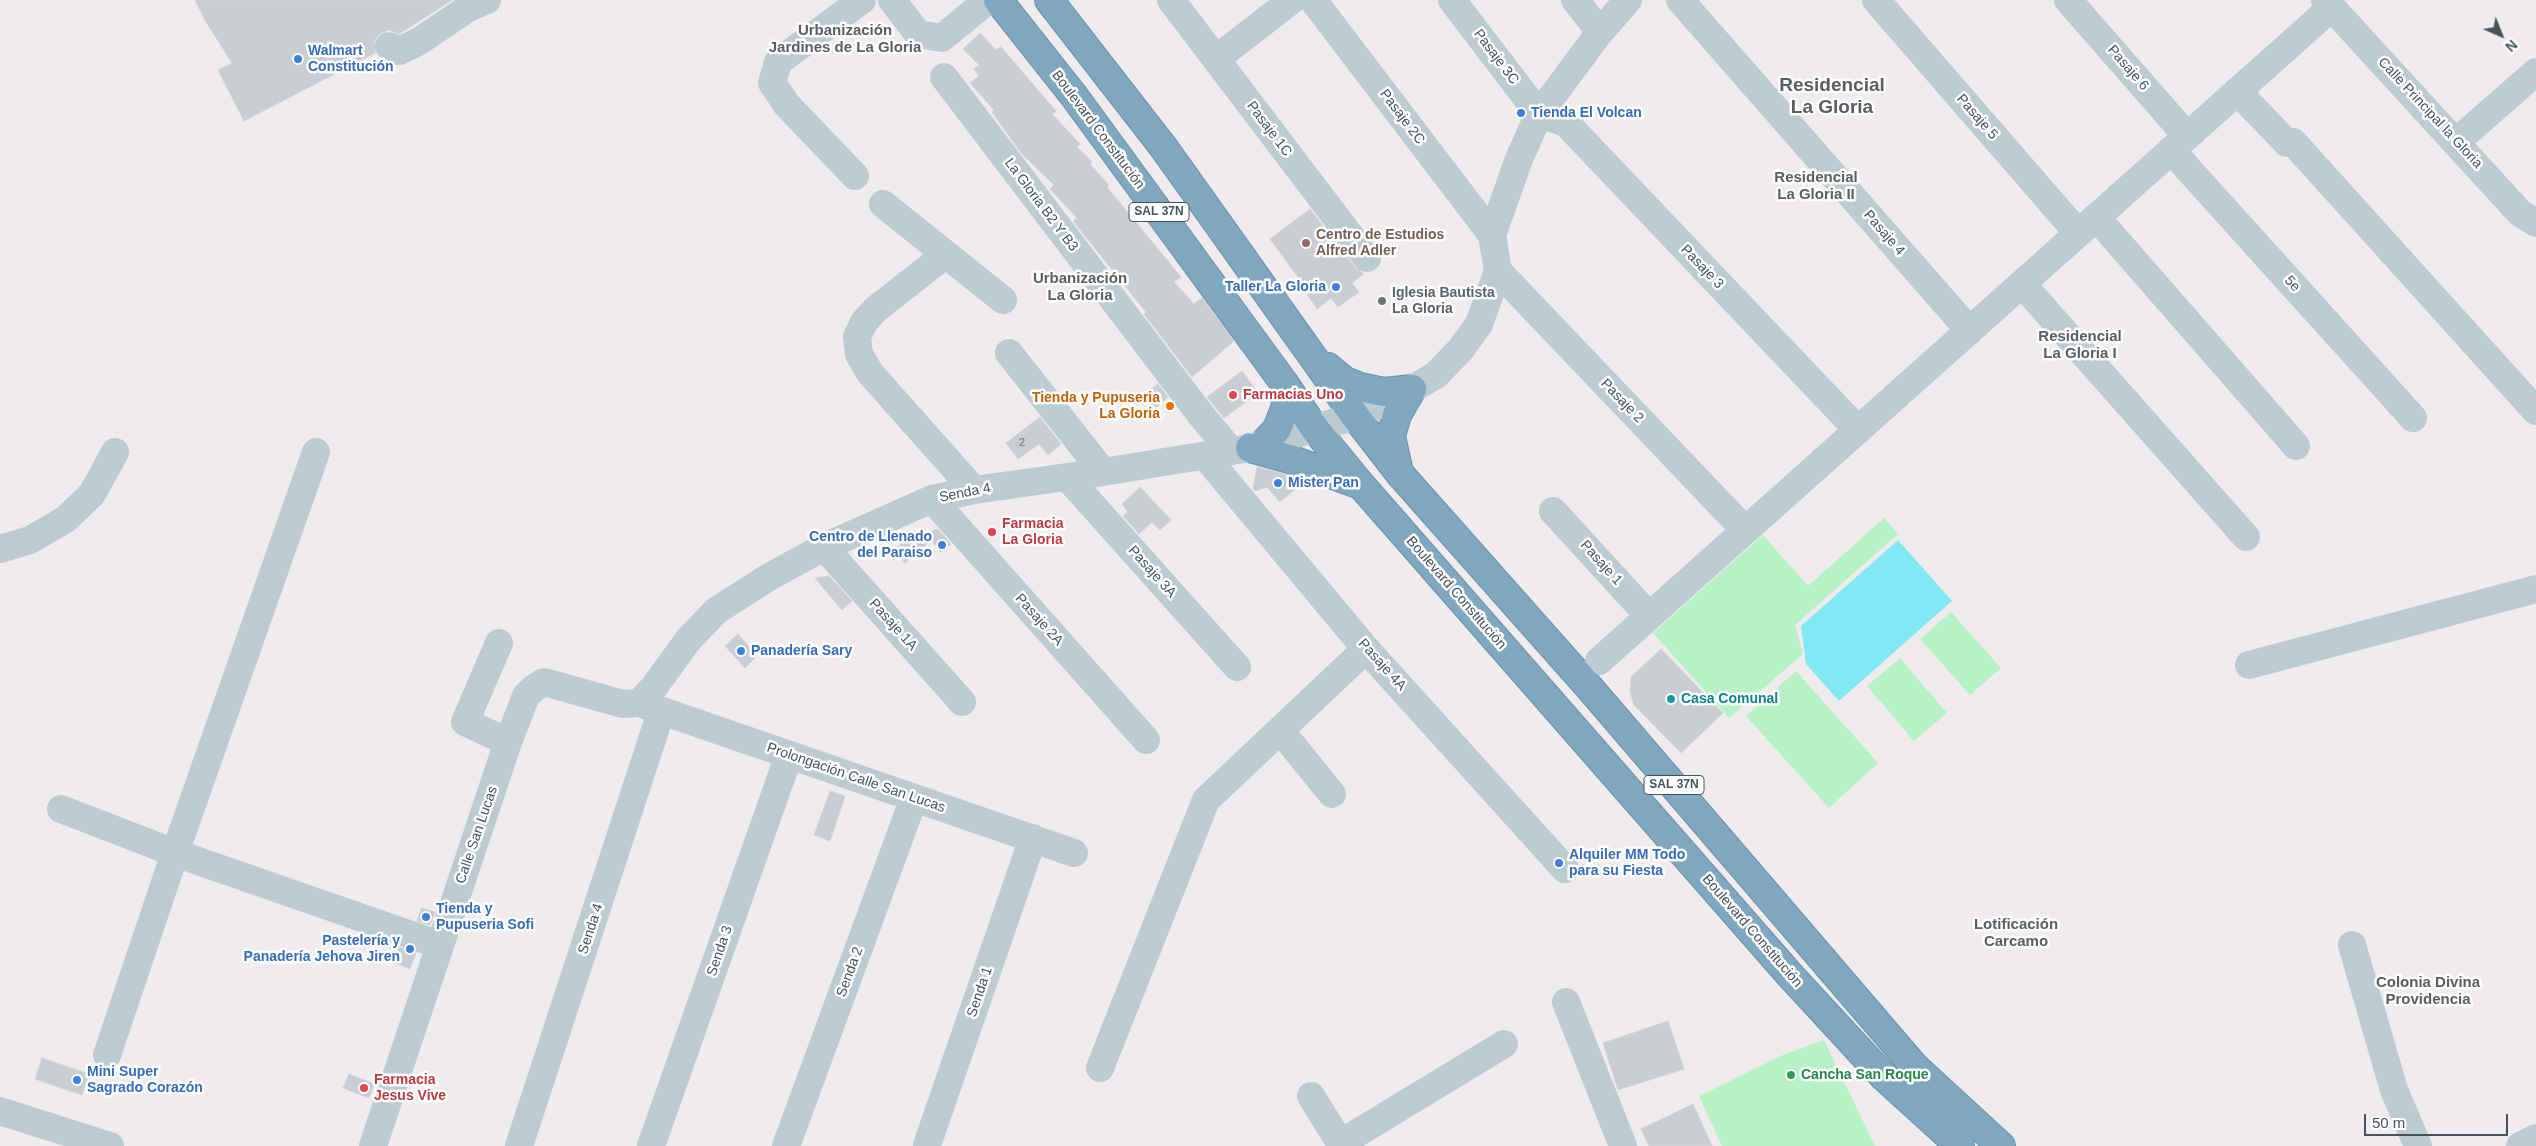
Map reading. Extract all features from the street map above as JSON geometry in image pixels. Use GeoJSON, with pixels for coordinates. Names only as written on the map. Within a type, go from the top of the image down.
{"type":"FeatureCollection","features":[{"type":"Feature","properties":{"kind":"highway","name":"Boulevard Constitución"},"geometry":{"type":"LineString","coordinates":[[998,0],[1074,96],[1284,383],[1315,429],[1361,485],[1789,974],[1884,1078],[1960,1146]]}},
{"type":"Feature","properties":{"kind":"highway","name":"SAL 37N"},"geometry":{"type":"LineString","coordinates":[[1048,0],[1164,148],[1316,358],[1355,416],[1400,474],[1601,700],[1915,1067],[2001,1146]]}},
{"type":"Feature","properties":{"kind":"highway"},"geometry":{"type":"LineString","coordinates":[[1316,358],[1345,381],[1360,387],[1384,392],[1412,389]]}},
{"type":"Feature","properties":{"kind":"highway"},"geometry":{"type":"LineString","coordinates":[[1237,450],[1277,429],[1286,406],[1284,383]]}},
{"type":"Feature","properties":{"kind":"highway"},"geometry":{"type":"LineString","coordinates":[[1400,474],[1391,436],[1397,415],[1412,389]]}},
{"type":"Feature","properties":{"kind":"highway"},"geometry":{"type":"LineString","coordinates":[[1237,450],[1293,460],[1361,485]]}},
{"type":"Feature","properties":{"kind":"street"},"geometry":{"type":"LineString","coordinates":[[389,46],[399,51],[418,42],[470,8],[487,0]]}},
{"type":"Feature","properties":{"kind":"street"},"geometry":{"type":"LineString","coordinates":[[855,176],[787,105],[772,83],[778,62],[862,0]]}},
{"type":"Feature","properties":{"kind":"street"},"geometry":{"type":"LineString","coordinates":[[892,0],[918,34],[942,38],[988,0]]}},
{"type":"Feature","properties":{"kind":"street","name":"Pasaje 1C"},"geometry":{"type":"LineString","coordinates":[[1171,0],[1367,258]]}},
{"type":"Feature","properties":{"kind":"street"},"geometry":{"type":"LineString","coordinates":[[1216,59],[1292,0]]}},
{"type":"Feature","properties":{"kind":"street","name":"Pasaje 2C"},"geometry":{"type":"LineString","coordinates":[[1313,0],[1492,235]]}},
{"type":"Feature","properties":{"kind":"street","name":"Pasaje 3C"},"geometry":{"type":"LineString","coordinates":[[1452,0],[1539,114]]}},
{"type":"Feature","properties":{"kind":"street"},"geometry":{"type":"LineString","coordinates":[[1576,0],[1600,32]]}},
{"type":"Feature","properties":{"kind":"street"},"geometry":{"type":"LineString","coordinates":[[1355,416],[1412,389],[1436,375],[1479,324],[1498,272],[1492,235],[1519,159],[1539,114],[1600,32],[1628,0]]}},
{"type":"Feature","properties":{"kind":"street","name":"Pasaje 4"},"geometry":{"type":"LineString","coordinates":[[1680,0],[1970,330]]}},
{"type":"Feature","properties":{"kind":"street","name":"Pasaje 5"},"geometry":{"type":"LineString","coordinates":[[1876,0],[2296,446]]}},
{"type":"Feature","properties":{"kind":"street","name":"Pasaje 6"},"geometry":{"type":"LineString","coordinates":[[2068,0],[2179,143]]}},
{"type":"Feature","properties":{"kind":"street"},"geometry":{"type":"LineString","coordinates":[[1599,661],[2237,91],[2328,3]]}},
{"type":"Feature","properties":{"kind":"street","name":"Calle Principal la Gloria"},"geometry":{"type":"LineString","coordinates":[[2328,3],[2457,141],[2531,212]]}},
{"type":"Feature","properties":{"kind":"street"},"geometry":{"type":"LineString","coordinates":[[2457,141],[2536,72]]}},
{"type":"Feature","properties":{"kind":"street","name":"La Gloria B2 Y B3"},"geometry":{"type":"LineString","coordinates":[[944,77],[1200,415],[1237,450]]}},
{"type":"Feature","properties":{"kind":"street"},"geometry":{"type":"LineString","coordinates":[[2237,91],[2287,143],[2293,142],[2536,411]]}},
{"type":"Feature","properties":{"kind":"street","name":"Pasaje 3"},"geometry":{"type":"LineString","coordinates":[[1539,114],[1566,123],[1858,430]]}},
{"type":"Feature","properties":{"kind":"street","name":"5e"},"geometry":{"type":"LineString","coordinates":[[2179,143],[2413,418]]}},
{"type":"Feature","properties":{"kind":"street"},"geometry":{"type":"LineString","coordinates":[[883,204],[1003,300]]}},
{"type":"Feature","properties":{"kind":"street"},"geometry":{"type":"LineString","coordinates":[[945,255],[876,309],[864,322],[857,337],[859,354],[870,374],[974,490]]}},
{"type":"Feature","properties":{"kind":"street","name":"Pasaje 2"},"geometry":{"type":"LineString","coordinates":[[1498,272],[1746,530]]}},
{"type":"Feature","properties":{"kind":"street"},"geometry":{"type":"LineString","coordinates":[[2022,284],[2246,537]]}},
{"type":"Feature","properties":{"kind":"street"},"geometry":{"type":"LineString","coordinates":[[1009,353],[1103,472]]}},
{"type":"Feature","properties":{"kind":"street","name":"Senda 4"},"geometry":{"type":"LineString","coordinates":[[519,1146],[650,707],[654,687],[689,639],[716,611],[770,577],[824,547],[932,499],[974,490],[1103,472],[1237,450],[1355,416]]}},
{"type":"Feature","properties":{"kind":"street","name":"Pasaje 4A"},"geometry":{"type":"LineString","coordinates":[[1237,450],[1366,649],[1565,869]]}},
{"type":"Feature","properties":{"kind":"street"},"geometry":{"type":"LineString","coordinates":[[0,548],[30,540],[66,519],[92,494],[115,452]]}},
{"type":"Feature","properties":{"kind":"street"},"geometry":{"type":"LineString","coordinates":[[107,1055],[174,853],[316,452]]}},
{"type":"Feature","properties":{"kind":"street","name":"Pasaje 3A"},"geometry":{"type":"LineString","coordinates":[[1067,477],[1237,667]]}},
{"type":"Feature","properties":{"kind":"street","name":"Pasaje 2A"},"geometry":{"type":"LineString","coordinates":[[932,499],[1146,740]]}},
{"type":"Feature","properties":{"kind":"street","name":"Pasaje 1"},"geometry":{"type":"LineString","coordinates":[[1553,510],[1650,616]]}},
{"type":"Feature","properties":{"kind":"street","name":"Pasaje 1A"},"geometry":{"type":"LineString","coordinates":[[824,547],[962,702]]}},
{"type":"Feature","properties":{"kind":"street"},"geometry":{"type":"LineString","coordinates":[[2249,665],[2536,590]]}},
{"type":"Feature","properties":{"kind":"street"},"geometry":{"type":"LineString","coordinates":[[499,642],[465,722],[508,742]]}},
{"type":"Feature","properties":{"kind":"street"},"geometry":{"type":"LineString","coordinates":[[1100,1068],[1206,800],[1366,649]]}},
{"type":"Feature","properties":{"kind":"street","name":"Calle San Lucas"},"geometry":{"type":"LineString","coordinates":[[373,1146],[508,742],[526,696],[544,682],[623,704],[650,707]]}},
{"type":"Feature","properties":{"kind":"street","name":"Prolongación Calle San Lucas"},"geometry":{"type":"LineString","coordinates":[[650,707],[1074,853]]}},
{"type":"Feature","properties":{"kind":"street"},"geometry":{"type":"LineString","coordinates":[[1280,730],[1332,794]]}},
{"type":"Feature","properties":{"kind":"street","name":"Senda 3"},"geometry":{"type":"LineString","coordinates":[[651,1146],[789,755]]}},
{"type":"Feature","properties":{"kind":"street","name":"Senda 2"},"geometry":{"type":"LineString","coordinates":[[786,1146],[914,798]]}},
{"type":"Feature","properties":{"kind":"street"},"geometry":{"type":"LineString","coordinates":[[61,809],[174,853],[440,945]]}},
{"type":"Feature","properties":{"kind":"street","name":"Senda 1"},"geometry":{"type":"LineString","coordinates":[[927,1145],[1033,838]]}},
{"type":"Feature","properties":{"kind":"street"},"geometry":{"type":"LineString","coordinates":[[2352,945],[2394,1090],[2418,1146]]}},
{"type":"Feature","properties":{"kind":"street"},"geometry":{"type":"LineString","coordinates":[[1566,1002],[1623,1146]]}},
{"type":"Feature","properties":{"kind":"street"},"geometry":{"type":"LineString","coordinates":[[1311,1096],[1342,1145],[1504,1044]]}},
{"type":"Feature","properties":{"kind":"street"},"geometry":{"type":"LineString","coordinates":[[0,1111],[76,1140],[110,1146]]}},
{"type":"Feature","properties":{"kind":"street"},"geometry":{"type":"LineString","coordinates":[[2520,1146],[2536,1138]]}},
{"type":"Feature","properties":{"kind":"green space"},"geometry":{"type":"Polygon","coordinates":[[[1884,518],[1898,534],[1795,625],[1803,654],[1729,718],[1653,633],[1763,535],[1808,586],[1884,518]]]}},
{"type":"Feature","properties":{"kind":"green space"},"geometry":{"type":"Polygon","coordinates":[[[1951,612],[2001,668],[1970,695],[1920,639],[1951,612]]]}},
{"type":"Feature","properties":{"kind":"green space"},"geometry":{"type":"Polygon","coordinates":[[[1900,658],[1947,713],[1914,741],[1867,686],[1900,658]]]}},
{"type":"Feature","properties":{"kind":"green space"},"geometry":{"type":"Polygon","coordinates":[[[1796,671],[1878,763],[1829,808],[1746,716],[1796,671]]]}},
{"type":"Feature","properties":{"kind":"green space","name":"Cancha San Roque"},"geometry":{"type":"Polygon","coordinates":[[[1824,1040],[1875,1146],[1722,1146],[1699,1096],[1785,1054],[1824,1040]]]}},
{"type":"Feature","properties":{"kind":"water"},"geometry":{"type":"Polygon","coordinates":[[[1898,540],[1952,601],[1839,701],[1806,664],[1801,626],[1898,540]]]}},
{"type":"Feature","properties":{"kind":"building","name":"Walmart Constitución"},"geometry":{"type":"Polygon","coordinates":[[[195,0],[452,0],[399,34],[389,30],[381,33],[375,39],[375,53],[244,121],[218,70],[232,63],[206,22],[195,0]]]}},
{"type":"Feature","properties":{"kind":"building"},"geometry":{"type":"Polygon","coordinates":[[[980,33],[996,50],[1001,47],[1056,111],[1052,114],[1080,144],[1077,147],[1092,162],[1090,164],[1109,185],[1107,187],[1181,277],[1174,282],[1194,304],[1202,298],[1234,341],[1192,377],[1144,314],[1146,312],[1073,221],[1077,218],[1050,189],[1054,185],[1021,153],[992,112],[994,110],[970,83],[979,76],[974,69],[979,65],[963,49],[980,33]]]}},
{"type":"Feature","properties":{"kind":"building"},"geometry":{"type":"Polygon","coordinates":[[[1310,209],[1355,267],[1364,274],[1352,283],[1359,292],[1338,307],[1331,298],[1317,309],[1307,294],[1309,292],[1270,239],[1310,209]]]}},
{"type":"Feature","properties":{"kind":"building","name":"Farmacias Uno"},"geometry":{"type":"Polygon","coordinates":[[[1242,371],[1258,393],[1224,418],[1207,397],[1242,371]]]}},
{"type":"Feature","properties":{"kind":"building"},"geometry":{"type":"Polygon","coordinates":[[[1158,384],[1168,397],[1156,408],[1145,394],[1158,384]]]}},
{"type":"Feature","properties":{"kind":"building"},"geometry":{"type":"Polygon","coordinates":[[[1040,417],[1061,444],[1048,455],[1039,444],[1018,459],[1006,443],[1040,417]]]}},
{"type":"Feature","properties":{"kind":"building","name":"Mister Pan"},"geometry":{"type":"Polygon","coordinates":[[[1257,467],[1305,481],[1280,502],[1267,487],[1255,491],[1253,489],[1257,467]]]}},
{"type":"Feature","properties":{"kind":"building"},"geometry":{"type":"Polygon","coordinates":[[[1140,487],[1171,520],[1160,530],[1152,522],[1139,534],[1123,516],[1128,512],[1122,504],[1140,487]]]}},
{"type":"Feature","properties":{"kind":"building"},"geometry":{"type":"Polygon","coordinates":[[[938,529],[951,544],[941,552],[931,540],[905,563],[894,550],[905,540],[938,529]]]}},
{"type":"Feature","properties":{"kind":"building"},"geometry":{"type":"Polygon","coordinates":[[[829,576],[852,601],[842,610],[815,578],[829,576]]]}},
{"type":"Feature","properties":{"kind":"building","name":"Panadería Sary"},"geometry":{"type":"Polygon","coordinates":[[[738,634],[757,656],[745,668],[725,646],[738,634]]]}},
{"type":"Feature","properties":{"kind":"building","name":"Casa Comunal"},"geometry":{"type":"Polygon","coordinates":[[[1661,649],[1723,713],[1681,753],[1634,705],[1630,692],[1631,677],[1661,649]]]}},
{"type":"Feature","properties":{"kind":"building"},"geometry":{"type":"Polygon","coordinates":[[[830,791],[845,796],[830,841],[814,835],[830,791]]]}},
{"type":"Feature","properties":{"kind":"building","name":"Tienda y Pupuseria Sofi"},"geometry":{"type":"Polygon","coordinates":[[[422,908],[435,912],[430,925],[417,921],[422,908]]]}},
{"type":"Feature","properties":{"kind":"building"},"geometry":{"type":"Polygon","coordinates":[[[399,947],[416,953],[410,969],[393,962],[399,947]]]}},
{"type":"Feature","properties":{"kind":"building"},"geometry":{"type":"Polygon","coordinates":[[[1668,1021],[1684,1069],[1618,1090],[1603,1043],[1668,1021]]]}},
{"type":"Feature","properties":{"kind":"building"},"geometry":{"type":"Polygon","coordinates":[[[42,1058],[89,1074],[82,1095],[35,1079],[42,1058]]]}},
{"type":"Feature","properties":{"kind":"building"},"geometry":{"type":"Polygon","coordinates":[[[349,1074],[374,1084],[369,1098],[343,1088],[349,1074]]]}},
{"type":"Feature","properties":{"kind":"building"},"geometry":{"type":"Polygon","coordinates":[[[1693,1104],[1712,1146],[1649,1146],[1641,1129],[1693,1104]]]}},
{"type":"Feature","properties":{"kind":"place","name":"Walmart Constitución"},"geometry":{"type":"Point","coordinates":[298,59]}},
{"type":"Feature","properties":{"kind":"place","name":"Tienda El Volcan"},"geometry":{"type":"Point","coordinates":[1521,113]}},
{"type":"Feature","properties":{"kind":"place","name":"Centro de Estudios Alfred Adler"},"geometry":{"type":"Point","coordinates":[1306,243]}},
{"type":"Feature","properties":{"kind":"place","name":"Taller La Gloria"},"geometry":{"type":"Point","coordinates":[1336,287]}},
{"type":"Feature","properties":{"kind":"place","name":"Iglesia Bautista La Gloria"},"geometry":{"type":"Point","coordinates":[1382,301]}},
{"type":"Feature","properties":{"kind":"place","name":"Farmacias Uno"},"geometry":{"type":"Point","coordinates":[1233,395]}},
{"type":"Feature","properties":{"kind":"place","name":"Tienda y Pupuseria La Gloria"},"geometry":{"type":"Point","coordinates":[1170,406]}},
{"type":"Feature","properties":{"kind":"place","name":"Mister Pan"},"geometry":{"type":"Point","coordinates":[1278,483]}},
{"type":"Feature","properties":{"kind":"place","name":"Farmacia La Gloria"},"geometry":{"type":"Point","coordinates":[992,532]}},
{"type":"Feature","properties":{"kind":"place","name":"Centro de Llenado del Paraiso"},"geometry":{"type":"Point","coordinates":[942,545]}},
{"type":"Feature","properties":{"kind":"place","name":"Panadería Sary"},"geometry":{"type":"Point","coordinates":[741,651]}},
{"type":"Feature","properties":{"kind":"place","name":"Casa Comunal"},"geometry":{"type":"Point","coordinates":[1671,699]}},
{"type":"Feature","properties":{"kind":"place","name":"Alquiler MM Todo para su Fiesta"},"geometry":{"type":"Point","coordinates":[1559,863]}},
{"type":"Feature","properties":{"kind":"place","name":"Tienda y Pupuseria Sofi"},"geometry":{"type":"Point","coordinates":[426,917]}},
{"type":"Feature","properties":{"kind":"place","name":"Pastelería y Panadería Jehova Jiren"},"geometry":{"type":"Point","coordinates":[410,949]}},
{"type":"Feature","properties":{"kind":"place","name":"Cancha San Roque"},"geometry":{"type":"Point","coordinates":[1791,1075]}},
{"type":"Feature","properties":{"kind":"place","name":"Mini Super Sagrado Corazón"},"geometry":{"type":"Point","coordinates":[77,1080]}},
{"type":"Feature","properties":{"kind":"place","name":"Farmacia Jesus Vive"},"geometry":{"type":"Point","coordinates":[364,1088]}},
{"type":"Feature","properties":{"kind":"district","name":"Urbanización Jardines de La Gloria"},"geometry":{"type":"Point","coordinates":[845,40]}},
{"type":"Feature","properties":{"kind":"district","name":"Residencial La Gloria"},"geometry":{"type":"Point","coordinates":[1832,97]}},
{"type":"Feature","properties":{"kind":"district","name":"Residencial La Gloria II"},"geometry":{"type":"Point","coordinates":[1816,186]}},
{"type":"Feature","properties":{"kind":"district","name":"Urbanización La Gloria"},"geometry":{"type":"Point","coordinates":[1080,288]}},
{"type":"Feature","properties":{"kind":"district","name":"Residencial La Gloria I"},"geometry":{"type":"Point","coordinates":[2080,346]}},
{"type":"Feature","properties":{"kind":"district","name":"Lotificación Carcamo"},"geometry":{"type":"Point","coordinates":[2016,934]}},
{"type":"Feature","properties":{"kind":"district","name":"Colonia Divina Providencia"},"geometry":{"type":"Point","coordinates":[2428,992]}}]}
